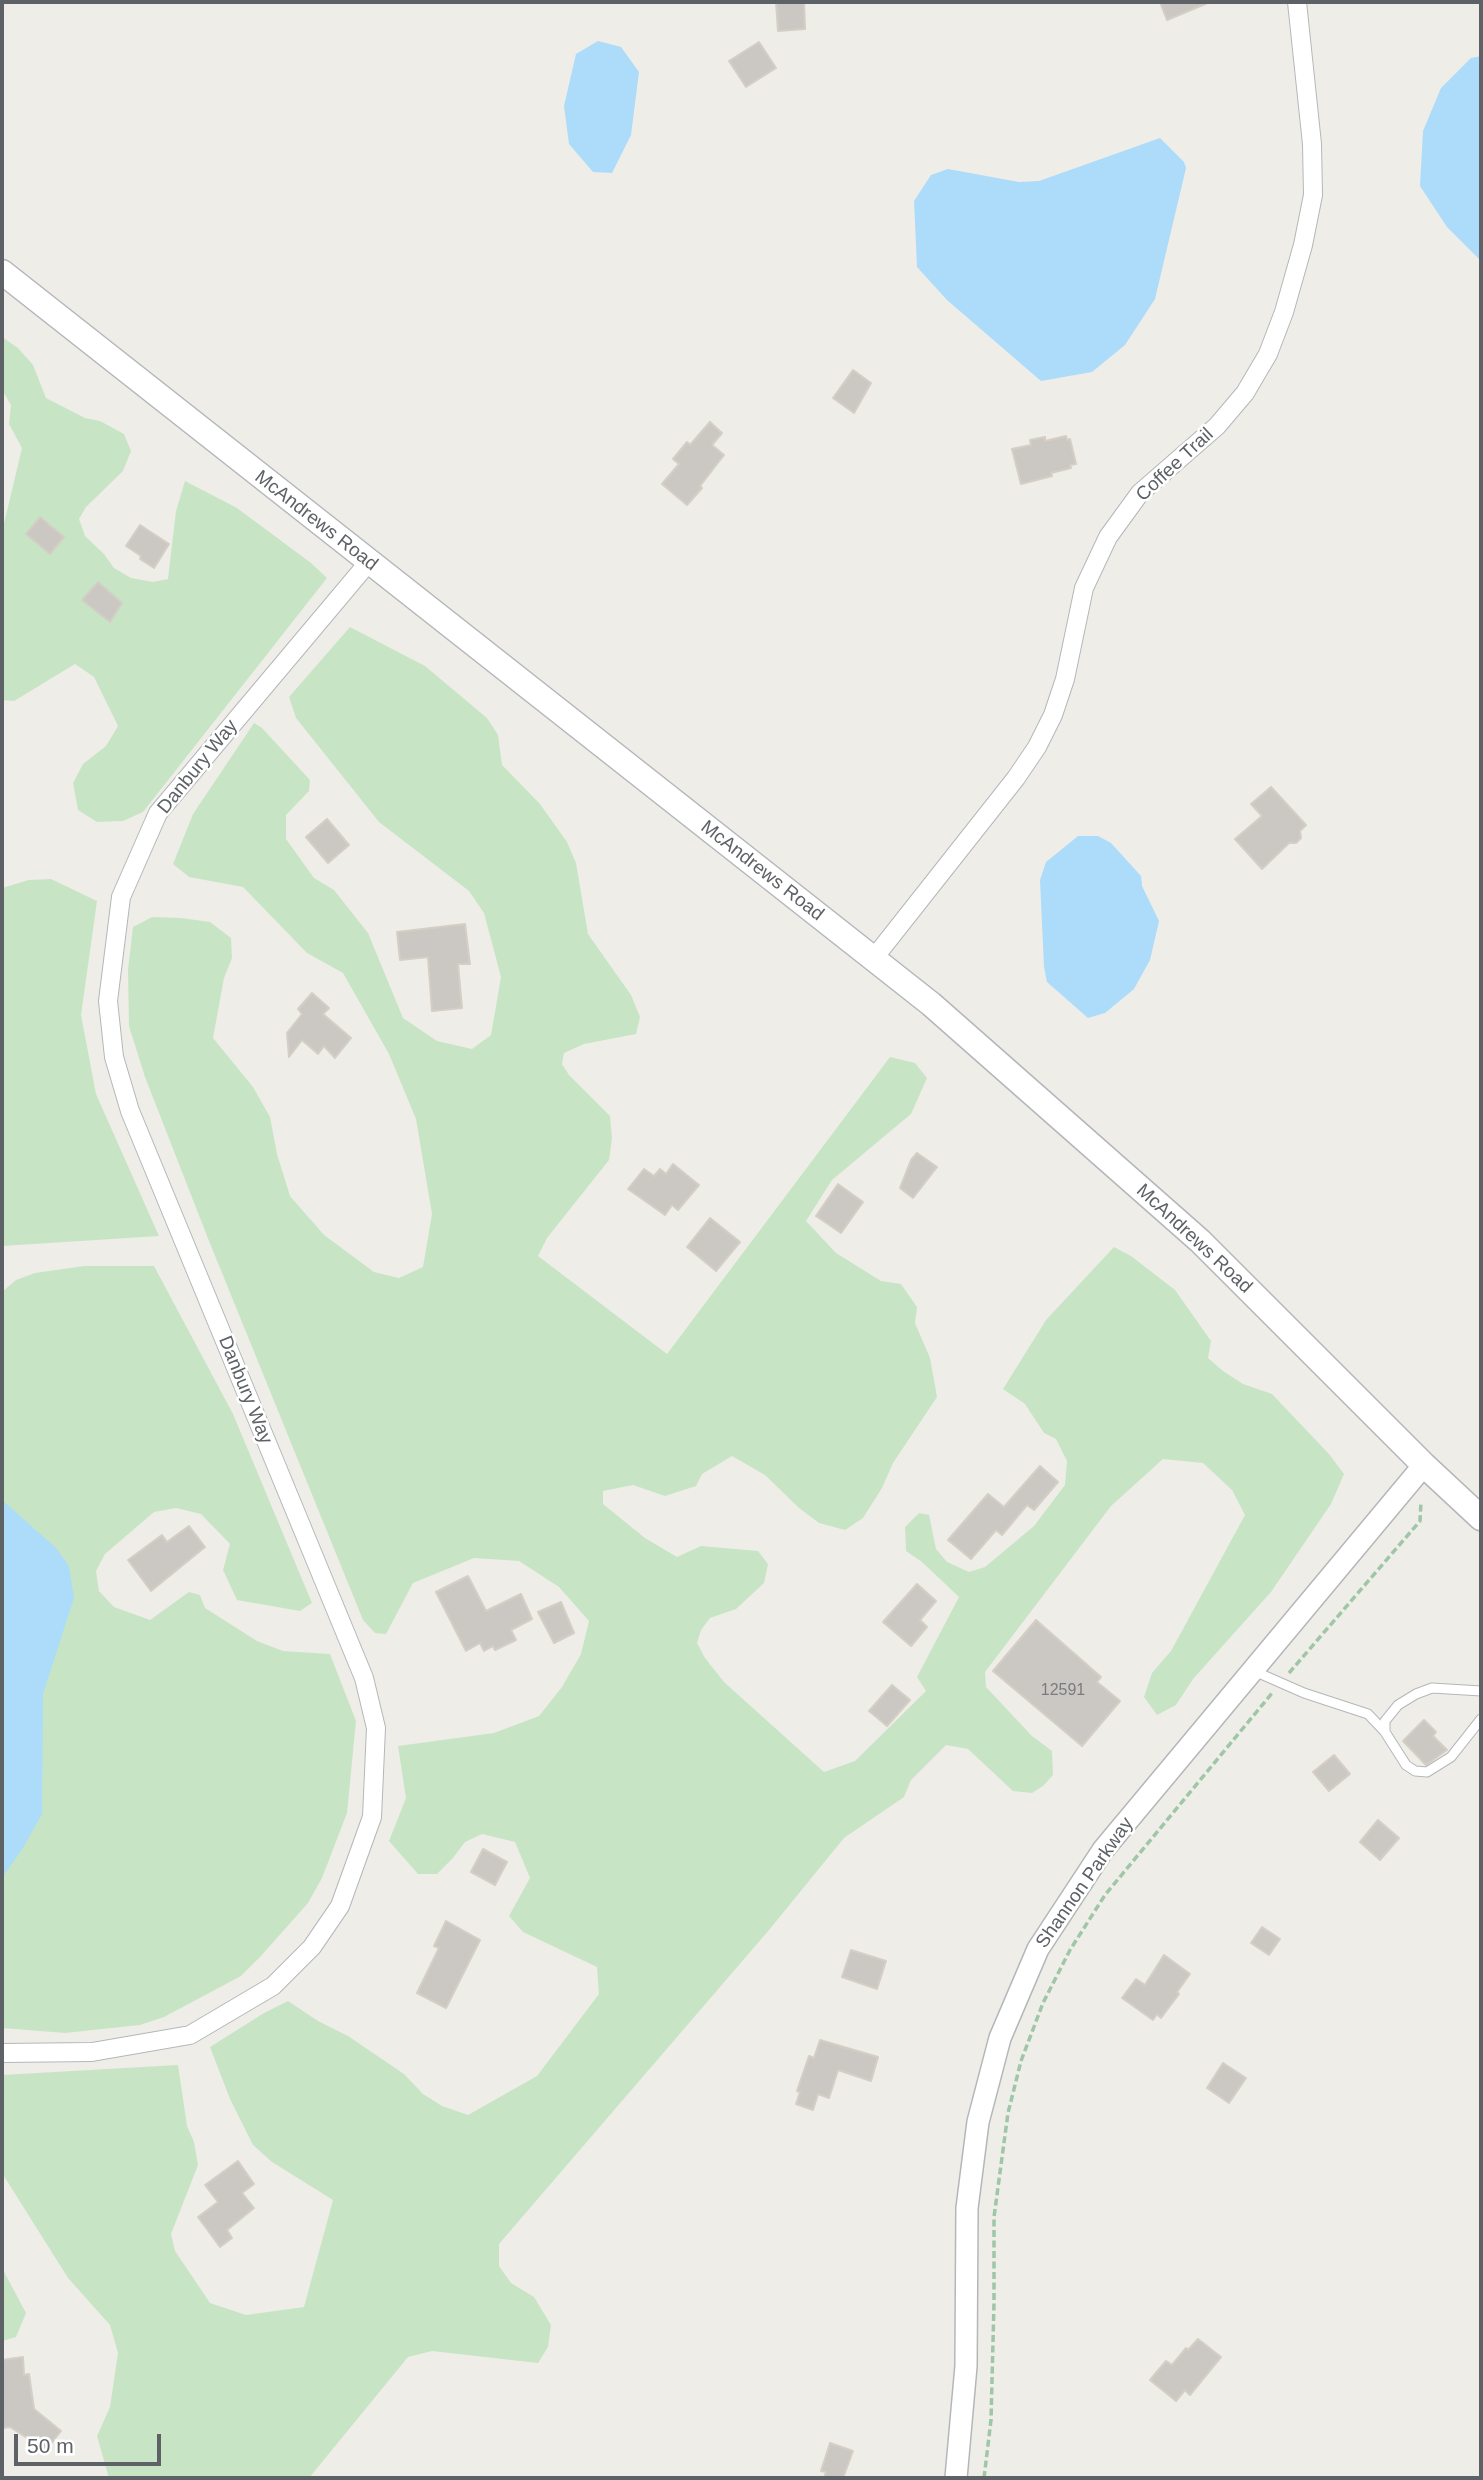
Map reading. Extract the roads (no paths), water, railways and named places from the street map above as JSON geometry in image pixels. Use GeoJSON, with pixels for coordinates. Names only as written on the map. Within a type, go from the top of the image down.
{"type":"FeatureCollection","features":[{"type":"Feature","properties":{"kind":"main road","name":"McAndrews Road"},"geometry":{"type":"LineString","coordinates":[[2,272],[931,1004],[1200,1241],[1424,1465],[1481,1518]]}},
{"type":"Feature","properties":{"kind":"street","name":"Coffee Trail"},"geometry":{"type":"LineString","coordinates":[[874,958],[1016,778],[1037,747],[1053,715],[1066,679],[1084,589],[1108,537],[1140,493],[1217,426],[1245,393],[1268,354],[1284,312],[1303,245],[1312,195],[1312,145],[1297,2]]}},
{"type":"Feature","properties":{"kind":"street","name":"Danbury Way"},"geometry":{"type":"LineString","coordinates":[[2,2053],[92,2052],[190,2035],[273,1986],[312,1947],[340,1906],[372,1818],[376,1728],[364,1678],[130,1111],[114,1058],[108,1001],[121,897],[158,813],[368,563]]}},
{"type":"Feature","properties":{"kind":"street","name":"Shannon Parkway"},"geometry":{"type":"LineString","coordinates":[[956,2478],[966,2366],[967,2208],[978,2122],[1000,2038],[1038,1950],[1103,1850],[1424,1465]]}},
{"type":"Feature","properties":{"kind":"lane"},"geometry":{"type":"LineString","coordinates":[[1252,1671],[1368,1714],[1385,1732],[1406,1765],[1415,1771],[1427,1772],[1451,1757],[1481,1719]]}},
{"type":"Feature","properties":{"kind":"lane"},"geometry":{"type":"LineString","coordinates":[[1385,1732],[1385,1721],[1398,1705],[1416,1694],[1432,1688],[1481,1690]]}},
{"type":"Feature","properties":{"kind":"water"},"geometry":{"type":"Polygon","coordinates":[[[598,41],[621,47],[639,72],[631,135],[612,173],[593,172],[569,144],[564,106],[576,54],[598,41]]]}},
{"type":"Feature","properties":{"kind":"water"},"geometry":{"type":"Polygon","coordinates":[[[1481,56],[1481,261],[1447,227],[1420,186],[1423,131],[1441,88],[1471,58],[1481,56]]]}},
{"type":"Feature","properties":{"kind":"water"},"geometry":{"type":"Polygon","coordinates":[[[1160,138],[1184,162],[1186,168],[1155,299],[1125,345],[1092,372],[1041,381],[947,300],[917,267],[914,201],[931,175],[948,169],[1019,182],[1039,181],[1160,138]]]}},
{"type":"Feature","properties":{"kind":"water"},"geometry":{"type":"Polygon","coordinates":[[[1078,836],[1098,836],[1111,843],[1141,876],[1142,886],[1159,921],[1150,960],[1134,989],[1105,1013],[1088,1018],[1047,982],[1044,967],[1040,880],[1046,862],[1078,836]]]}},
{"type":"Feature","properties":{"kind":"water"},"geometry":{"type":"Polygon","coordinates":[[[2,1500],[56,1548],[69,1566],[74,1598],[43,1694],[42,1814],[2,1878],[2,1500]]]}}]}
